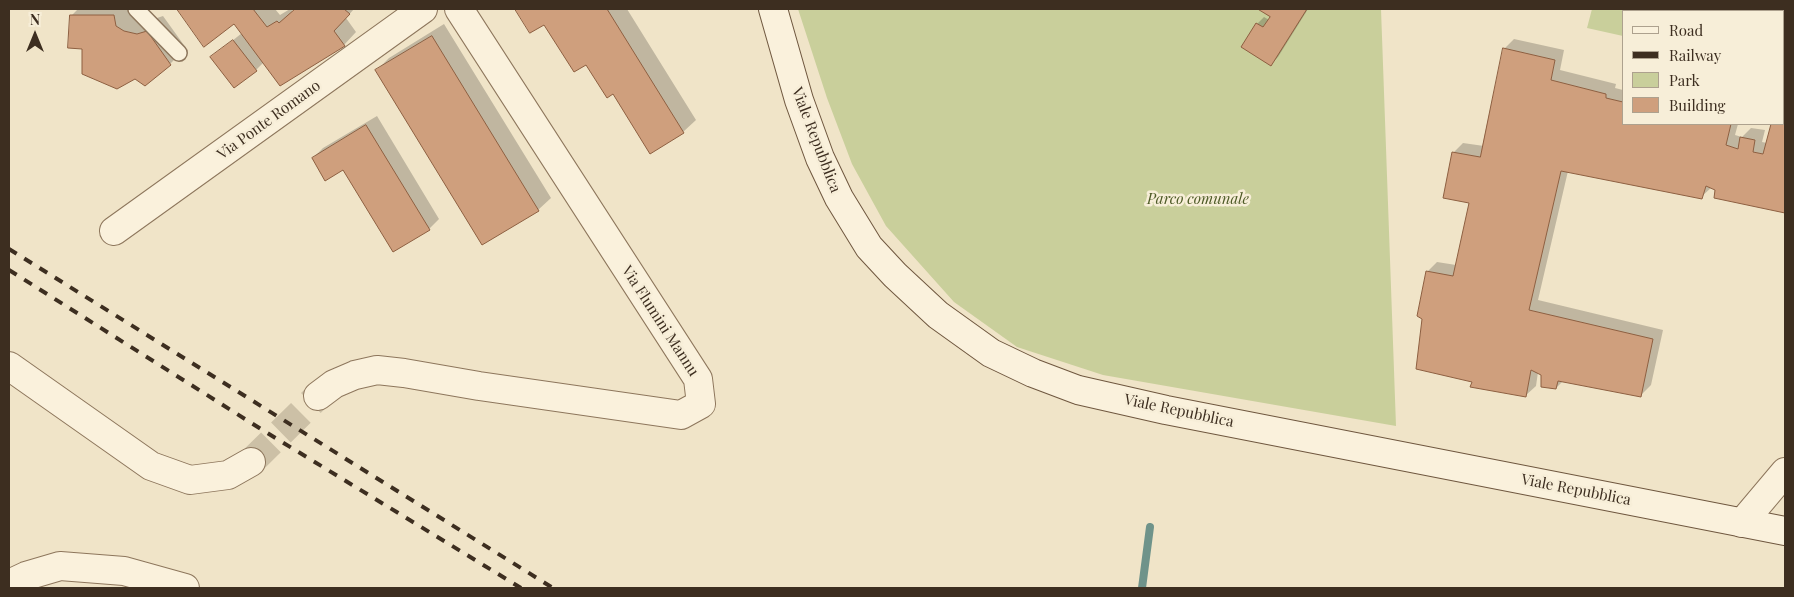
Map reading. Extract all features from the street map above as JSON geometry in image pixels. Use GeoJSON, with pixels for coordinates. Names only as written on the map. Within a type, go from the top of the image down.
{"type":"FeatureCollection","features":[{"type":"Feature","properties":{"kind":"street","name":"Via Ponte Romano"},"geometry":{"type":"LineString","coordinates":[[114,231],[424,9]]}},
{"type":"Feature","properties":{"kind":"street","name":"Via Flumini Mannu"},"geometry":{"type":"LineString","coordinates":[[318,396],[334,384],[355,375],[377,370],[404,372],[480,386],[681,415],[701,404],[698,379],[459,9]]}},
{"type":"Feature","properties":{"kind":"street","name":"Viale Repubblica"},"geometry":{"type":"LineString","coordinates":[[773,9],[799,100],[820,158],[838,198],[869,247],[895,275],[938,315],[991,353],[1033,374],[1078,390],[1166,410],[1785,531]]}},
{"type":"Feature","properties":{"kind":"street"},"geometry":{"type":"LineString","coordinates":[[9,366],[151,466],[190,480],[228,475],[251,462]]}},
{"type":"Feature","properties":{"kind":"street"},"geometry":{"type":"LineString","coordinates":[[1742,523],[1785,472]]}},
{"type":"Feature","properties":{"kind":"street"},"geometry":{"type":"LineString","coordinates":[[9,584],[26,576],[60,566],[124,571],[185,588]]}},
{"type":"Feature","properties":{"kind":"lane"},"geometry":{"type":"LineString","coordinates":[[136,9],[179,53]]}},
{"type":"Feature","properties":{"kind":"green space","name":"Parco comunale"},"geometry":{"type":"Polygon","coordinates":[[[798,9],[1381,9],[1396,426],[1103,375],[1017,347],[954,302],[886,226],[852,164],[827,98],[798,9]]]}},
{"type":"Feature","properties":{"kind":"green space"},"geometry":{"type":"Polygon","coordinates":[[[1592,9],[1737,9],[1622,10],[1622,36],[1587,28],[1592,9]]]}},
{"type":"Feature","properties":{"kind":"building"},"geometry":{"type":"Polygon","coordinates":[[[177,9],[253,9],[267,27],[277,21],[279,23],[295,9],[344,9],[350,14],[334,31],[345,46],[280,86],[234,24],[204,47],[177,9]]]}},
{"type":"Feature","properties":{"kind":"building"},"geometry":{"type":"Polygon","coordinates":[[[515,9],[607,9],[684,133],[650,154],[613,94],[607,98],[586,65],[574,72],[544,25],[530,33],[515,9]]]}},
{"type":"Feature","properties":{"kind":"building"},"geometry":{"type":"Polygon","coordinates":[[[1258,9],[1307,9],[1271,66],[1241,47],[1256,23],[1263,27],[1270,17],[1258,9]]]}},
{"type":"Feature","properties":{"kind":"building"},"geometry":{"type":"Polygon","coordinates":[[[70,15],[114,15],[116,26],[124,31],[137,34],[147,31],[171,65],[145,86],[135,79],[117,89],[82,74],[82,49],[68,48],[70,15]]]}},
{"type":"Feature","properties":{"kind":"building"},"geometry":{"type":"Polygon","coordinates":[[[432,36],[539,211],[482,245],[375,70],[432,36]]]}},
{"type":"Feature","properties":{"kind":"building"},"geometry":{"type":"Polygon","coordinates":[[[233,40],[257,71],[234,88],[210,57],[233,40]]]}},
{"type":"Feature","properties":{"kind":"building"},"geometry":{"type":"Polygon","coordinates":[[[1503,48],[1555,60],[1551,80],[1606,94],[1606,98],[1622,102],[1622,125],[1731,125],[1726,145],[1738,149],[1740,137],[1755,140],[1753,152],[1763,154],[1771,125],[1784,125],[1785,102],[1785,213],[1714,198],[1715,190],[1706,186],[1702,199],[1561,171],[1529,310],[1653,339],[1641,397],[1558,381],[1556,389],[1541,387],[1541,375],[1531,370],[1526,397],[1470,387],[1472,382],[1416,369],[1422,319],[1417,316],[1426,271],[1453,276],[1469,203],[1443,198],[1452,152],[1480,157],[1503,48]]]}},
{"type":"Feature","properties":{"kind":"building"},"geometry":{"type":"Polygon","coordinates":[[[366,125],[430,230],[393,252],[343,170],[325,181],[312,158],[366,125]]]}},
{"type":"Feature","properties":{"kind":"waterway"},"geometry":{"type":"LineString","coordinates":[[1142,588],[1150,527]]}},
{"type":"Feature","properties":{"kind":"tunnel"},"geometry":{"type":"LineString","coordinates":[[251,462],[318,396]]}},
{"type":"Feature","properties":{"kind":"railway"},"geometry":{"type":"LineString","coordinates":[[9,249],[553,588]]}},
{"type":"Feature","properties":{"kind":"railway"},"geometry":{"type":"LineString","coordinates":[[9,270],[264,431],[521,588]]}}]}
